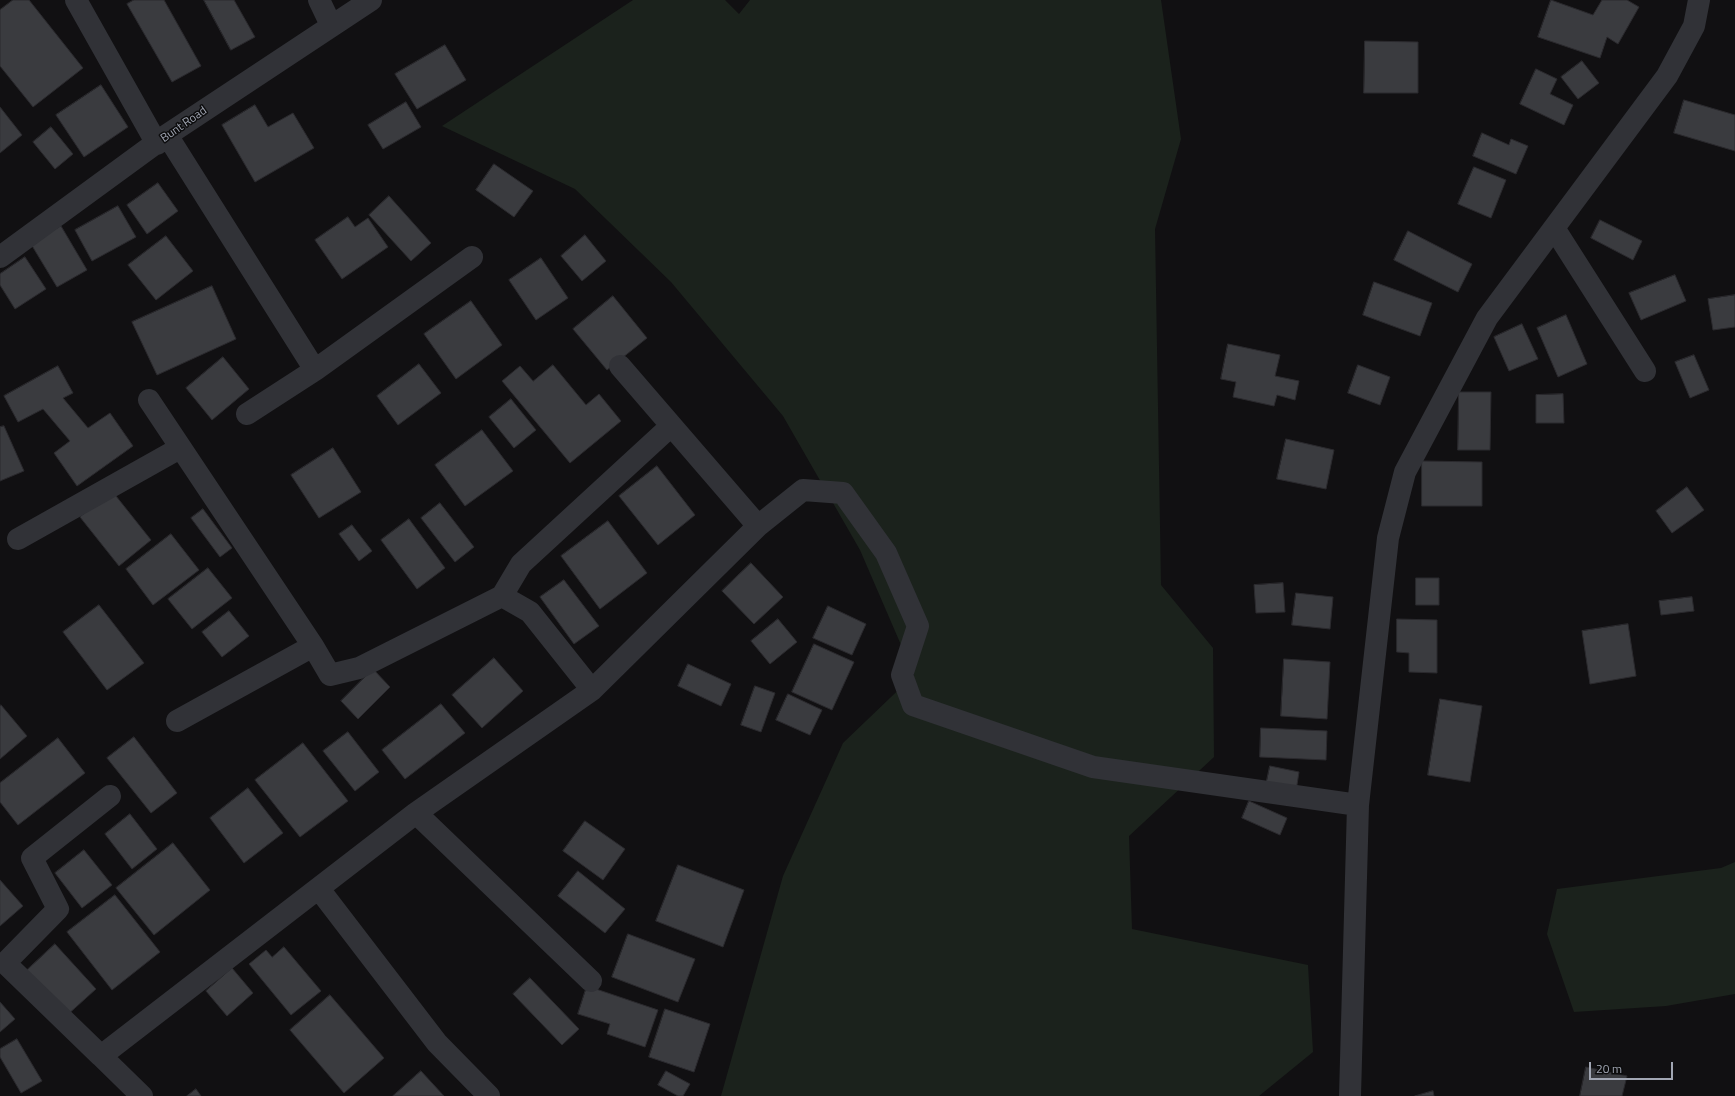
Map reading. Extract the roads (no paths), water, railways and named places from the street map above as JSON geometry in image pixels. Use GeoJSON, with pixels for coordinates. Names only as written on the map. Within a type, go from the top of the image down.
{"type":"FeatureCollection","features":[{"type":"Feature","properties":{"kind":"street"},"geometry":{"type":"LineString","coordinates":[[76,0],[162,140],[315,370]]}},
{"type":"Feature","properties":{"kind":"street"},"geometry":{"type":"LineString","coordinates":[[319,0],[331,25]]}},
{"type":"Feature","properties":{"kind":"street","name":"Bunt Road"},"geometry":{"type":"LineString","coordinates":[[0,257],[162,140],[331,25],[371,0]]}},
{"type":"Feature","properties":{"kind":"street"},"geometry":{"type":"LineString","coordinates":[[1350,1096],[1358,805],[1388,538],[1405,472],[1487,318],[1667,76],[1694,26],[1699,0]]}},
{"type":"Feature","properties":{"kind":"street"},"geometry":{"type":"LineString","coordinates":[[1554,228],[1645,372]]}},
{"type":"Feature","properties":{"kind":"street"},"geometry":{"type":"LineString","coordinates":[[247,414],[315,370],[472,257]]}},
{"type":"Feature","properties":{"kind":"street"},"geometry":{"type":"LineString","coordinates":[[620,366],[758,526]]}},
{"type":"Feature","properties":{"kind":"street"},"geometry":{"type":"LineString","coordinates":[[149,400],[313,646],[330,675],[358,668],[502,596],[521,564],[671,426]]}},
{"type":"Feature","properties":{"kind":"street"},"geometry":{"type":"LineString","coordinates":[[18,539],[180,448]]}},
{"type":"Feature","properties":{"kind":"street"},"geometry":{"type":"LineString","coordinates":[[101,1056],[416,813],[592,690],[758,526],[803,490],[843,493],[886,553],[918,626],[902,674],[913,705],[1094,767],[1358,805]]}},
{"type":"Feature","properties":{"kind":"street"},"geometry":{"type":"LineString","coordinates":[[502,596],[530,612],[592,690]]}},
{"type":"Feature","properties":{"kind":"street"},"geometry":{"type":"LineString","coordinates":[[177,721],[313,646]]}},
{"type":"Feature","properties":{"kind":"street"},"geometry":{"type":"LineString","coordinates":[[110,796],[32,858],[58,909],[5,963],[142,1096]]}},
{"type":"Feature","properties":{"kind":"street"},"geometry":{"type":"LineString","coordinates":[[416,813],[590,981]]}},
{"type":"Feature","properties":{"kind":"street"},"geometry":{"type":"LineString","coordinates":[[319,889],[437,1043],[489,1096]]}}]}
